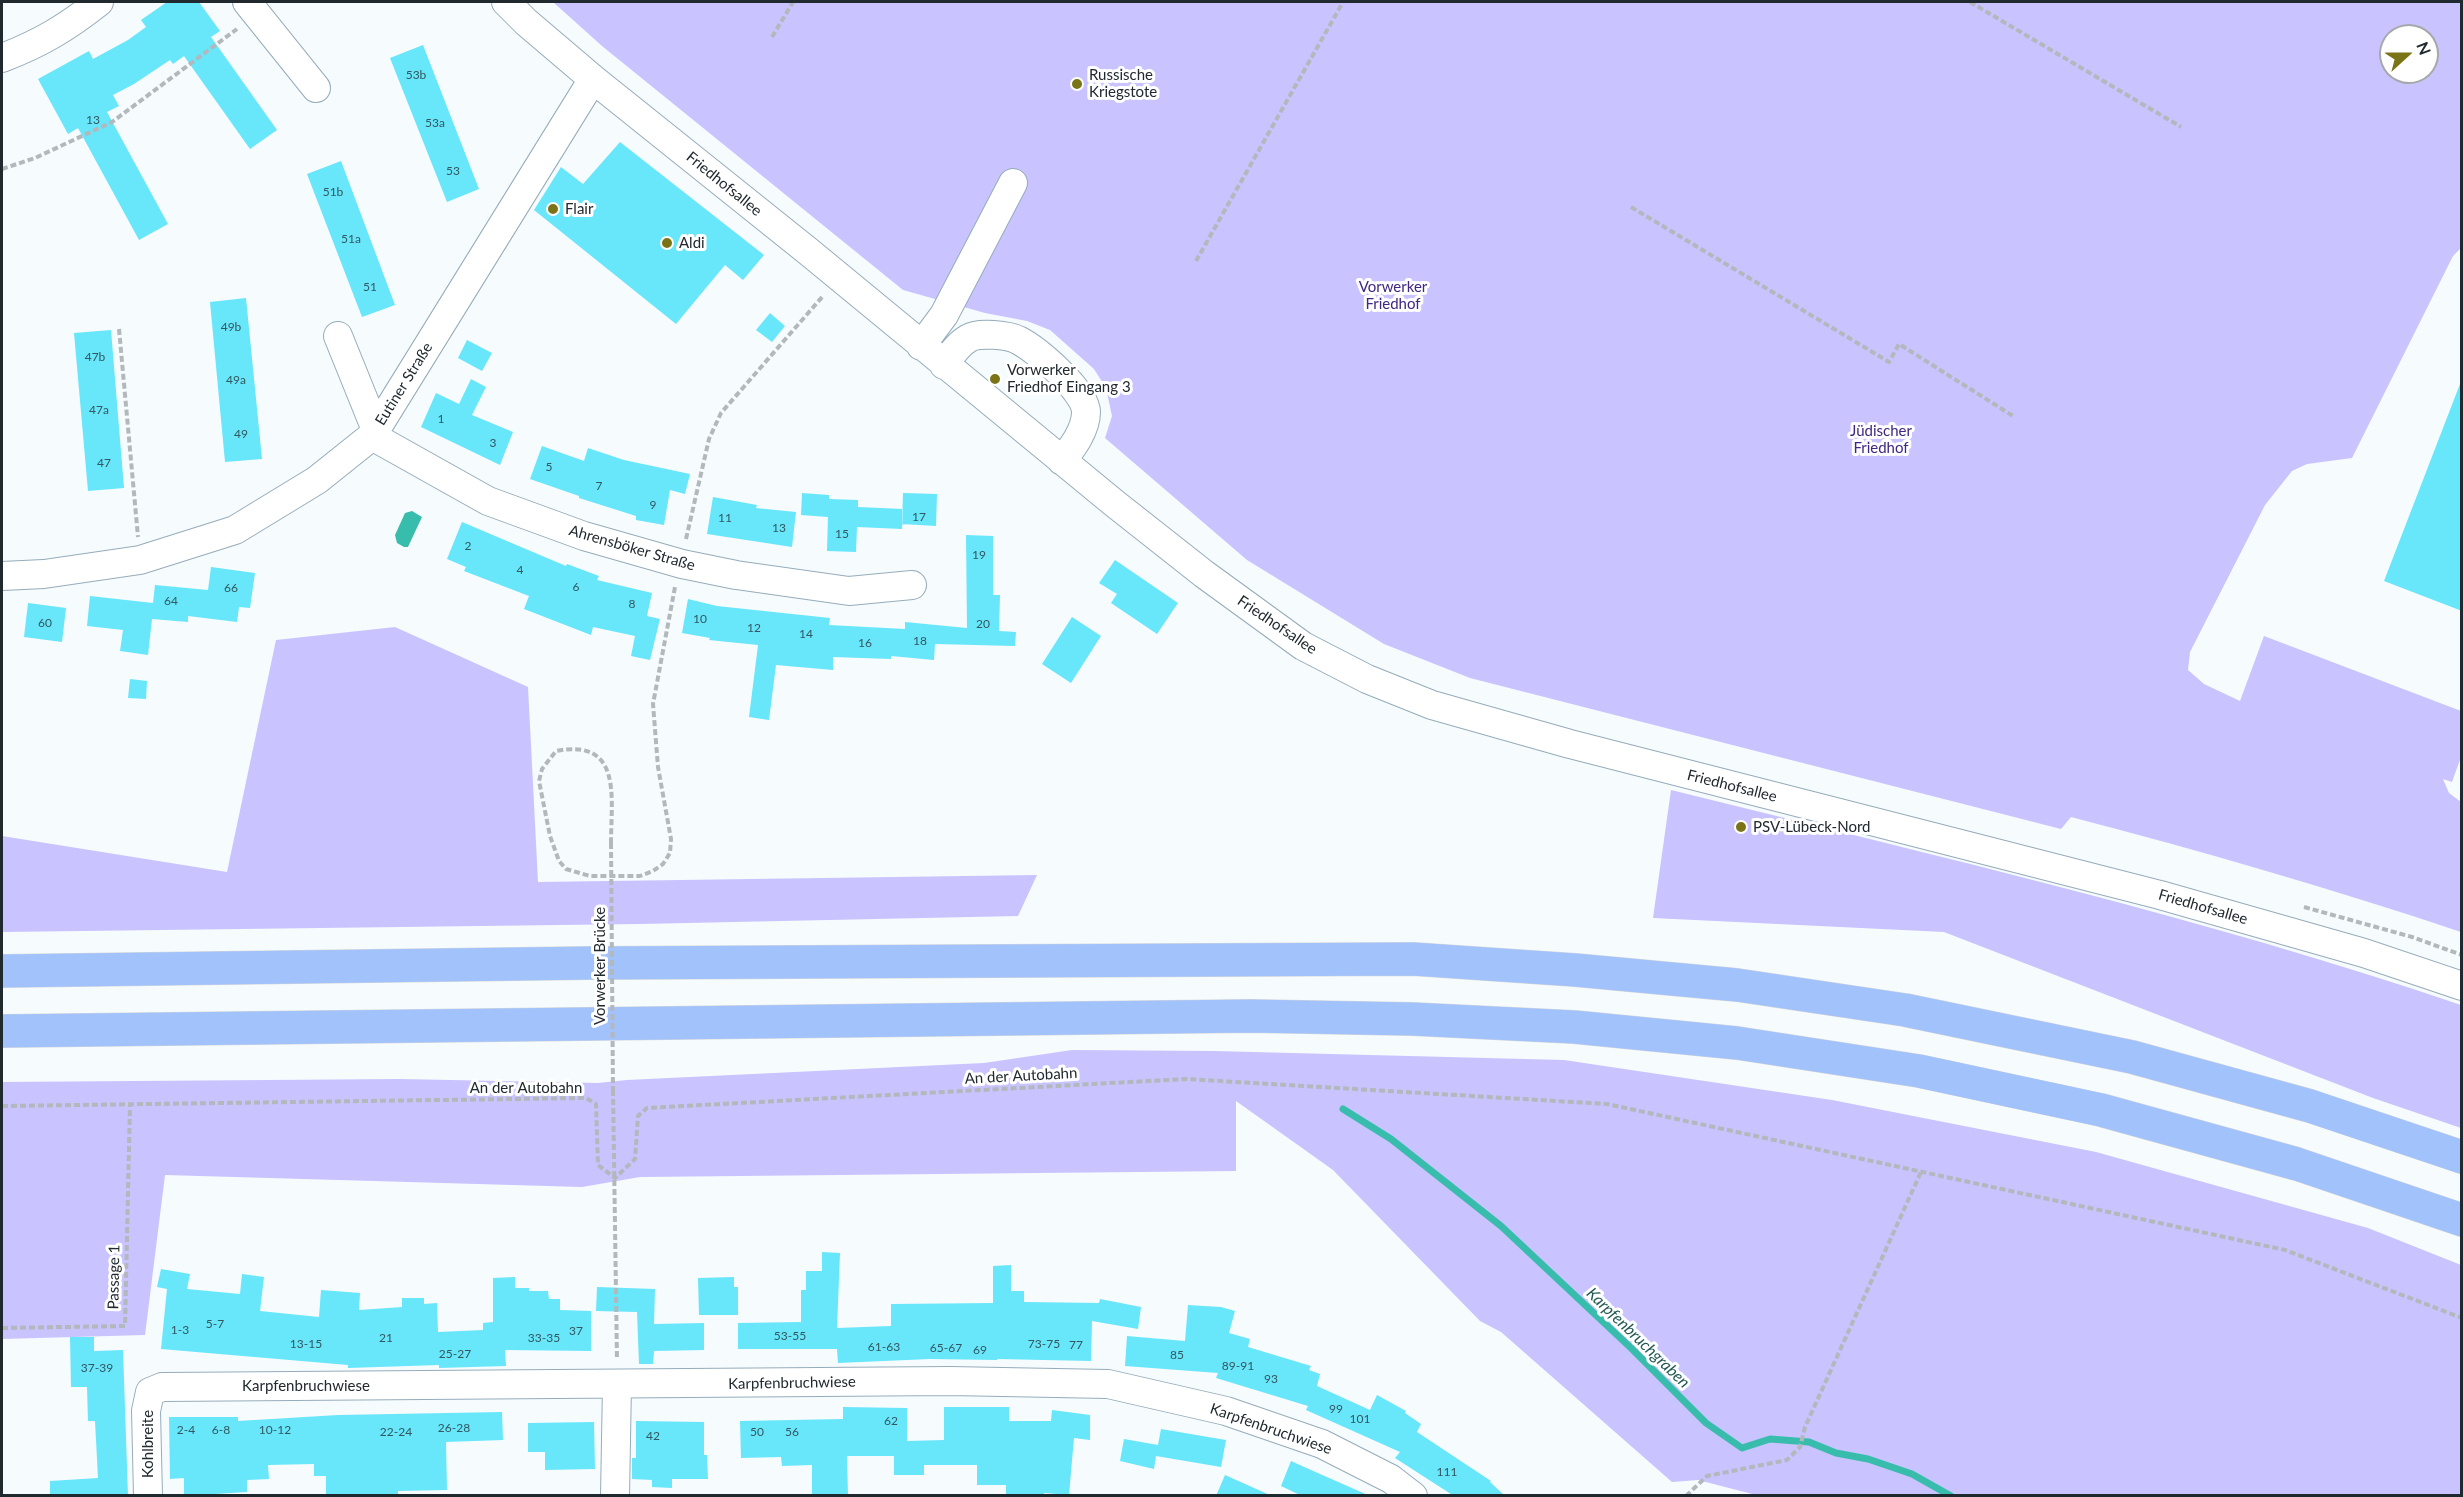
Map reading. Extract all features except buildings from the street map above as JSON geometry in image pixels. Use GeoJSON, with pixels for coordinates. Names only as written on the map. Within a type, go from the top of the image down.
{"type":"FeatureCollection","features":[{"type":"Feature","properties":{"kind":"highway"},"geometry":{"type":"LineString","coordinates":[[2,971],[591,963],[1389,959],[1575,970],[1737,985],[1905,1010],[2109,1052],[2310,1106],[2462,1157]]}},
{"type":"Feature","properties":{"kind":"highway"},"geometry":{"type":"LineString","coordinates":[[2,1031],[1250,1016],[1412,1019],[1574,1027],[1737,1043],[1919,1071],[2090,1108],[2297,1164],[2462,1220]]}},
{"type":"Feature","properties":{"kind":"street"},"geometry":{"type":"LineString","coordinates":[[2,58],[26,49],[67,28],[99,2]]}},
{"type":"Feature","properties":{"kind":"street","name":"Friedhofsallee"},"geometry":{"type":"LineString","coordinates":[[506,2],[593,79],[1204,574],[1303,646],[1367,679],[1432,705],[1570,744],[2160,895],[2364,952],[2462,986]]}},
{"type":"Feature","properties":{"kind":"street"},"geometry":{"type":"LineString","coordinates":[[252,8],[316,88]]}},
{"type":"Feature","properties":{"kind":"street","name":"Eutiner Straße"},"geometry":{"type":"LineString","coordinates":[[2,576],[44,574],[140,560],[235,530],[317,480],[374,433],[593,79]]}},
{"type":"Feature","properties":{"kind":"street"},"geometry":{"type":"LineString","coordinates":[[921,346],[944,315],[1014,183]]}},
{"type":"Feature","properties":{"kind":"street"},"geometry":{"type":"LineString","coordinates":[[944,365],[956,349],[970,337],[999,335],[1018,339],[1066,378],[1081,395],[1086,412],[1077,440],[1062,461]]}},
{"type":"Feature","properties":{"kind":"street"},"geometry":{"type":"LineString","coordinates":[[338,336],[374,433]]}},
{"type":"Feature","properties":{"kind":"street","name":"Ahrensböker Straße"},"geometry":{"type":"LineString","coordinates":[[374,433],[488,501],[584,537],[682,564],[736,575],[849,591],[912,585]]}},
{"type":"Feature","properties":{"kind":"street","name":"Karpfenbruchwiese"},"geometry":{"type":"LineString","coordinates":[[150,1392],[162,1387],[938,1381],[1108,1384],[1226,1411],[1322,1444],[1390,1479],[1413,1496]]}},
{"type":"Feature","properties":{"kind":"street"},"geometry":{"type":"LineString","coordinates":[[615,1496],[617,1384]]}},
{"type":"Feature","properties":{"kind":"street","name":"Kohlbreite"},"geometry":{"type":"LineString","coordinates":[[148,1496],[146,1411],[150,1392]]}},
{"type":"Feature","properties":{"kind":"path"},"geometry":{"type":"LineString","coordinates":[[772,37],[794,2]]}},
{"type":"Feature","properties":{"kind":"path"},"geometry":{"type":"LineString","coordinates":[[1196,261],[1343,2]]}},
{"type":"Feature","properties":{"kind":"path"},"geometry":{"type":"LineString","coordinates":[[1970,2],[2181,127]]}},
{"type":"Feature","properties":{"kind":"path"},"geometry":{"type":"LineString","coordinates":[[2,169],[45,154],[112,122],[252,8]]}},
{"type":"Feature","properties":{"kind":"path"},"geometry":{"type":"LineString","coordinates":[[1631,207],[1889,362],[1899,344],[2013,416]]}},
{"type":"Feature","properties":{"kind":"path"},"geometry":{"type":"LineString","coordinates":[[682,564],[709,439],[721,413],[839,278]]}},
{"type":"Feature","properties":{"kind":"path"},"geometry":{"type":"LineString","coordinates":[[118,329],[140,560]]}},
{"type":"Feature","properties":{"kind":"path","name":"Vorwerker Brücke"},"geometry":{"type":"LineString","coordinates":[[617,1384],[613,1090],[611,843],[611,783],[608,768],[602,758],[586,750],[565,749],[556,751],[542,769],[540,781],[544,813],[560,861],[566,869],[590,876],[640,876],[663,864],[670,853],[671,839],[658,768],[653,704],[675,586],[682,564]]}},
{"type":"Feature","properties":{"kind":"path"},"geometry":{"type":"LineString","coordinates":[[2302,907],[2412,937],[2462,955]]}},
{"type":"Feature","properties":{"kind":"path","name":"An der Autobahn"},"geometry":{"type":"LineString","coordinates":[[2,1106],[586,1098],[596,1104],[598,1165],[615,1178],[634,1159],[638,1116],[647,1108],[1186,1079],[1606,1104],[2285,1250],[2462,1318]]}},
{"type":"Feature","properties":{"kind":"path","name":"Passage 1"},"geometry":{"type":"LineString","coordinates":[[2,1328],[125,1326],[130,1104]]}},
{"type":"Feature","properties":{"kind":"path"},"geometry":{"type":"LineString","coordinates":[[1686,1496],[1707,1476],[1787,1460],[1800,1447],[1805,1426],[1921,1172]]}},
{"type":"Feature","properties":{"kind":"green space","name":"Vorwerker Friedhof"},"geometry":{"type":"Polygon","coordinates":[[[553,2],[2461,2],[2461,248],[2453,256],[2352,458],[2307,464],[2292,471],[2265,505],[2190,652],[2188,670],[2204,684],[2240,701],[2264,636],[2461,711],[2461,757],[2452,782],[2443,779],[2449,793],[2461,802],[2461,932],[2267,871],[2071,817],[2061,829],[1470,678],[1384,644],[1247,560],[1105,438],[1112,416],[1106,388],[1094,369],[1050,330],[1027,321],[985,313],[903,290],[602,46],[553,2]]]}},
{"type":"Feature","properties":{"kind":"green space"},"geometry":{"type":"Polygon","coordinates":[[[395,627],[528,687],[538,882],[1037,875],[1018,916],[639,924],[2,932],[2,836],[227,872],[276,640],[395,627]]]}},
{"type":"Feature","properties":{"kind":"green space"},"geometry":{"type":"Polygon","coordinates":[[[1671,790],[2069,889],[2364,973],[2461,1005],[2461,1128],[2373,1098],[1944,932],[1653,918],[1671,790]]]}},
{"type":"Feature","properties":{"kind":"green space"},"geometry":{"type":"Polygon","coordinates":[[[1072,1050],[1214,1051],[1564,1060],[1832,1100],[2096,1152],[2368,1228],[2461,1265],[2461,1495],[1760,1496],[1698,1480],[1672,1482],[1501,1332],[1480,1321],[1333,1170],[1236,1101],[1236,1171],[640,1177],[582,1187],[165,1175],[145,1335],[2,1339],[2,1082],[401,1079],[598,1083],[984,1063],[1072,1050]]]}},
{"type":"Feature","properties":{"kind":"shaded area"},"geometry":{"type":"Polygon","coordinates":[[[412,511],[422,517],[408,547],[404,547],[397,543],[395,535],[405,513],[412,511]]]}},
{"type":"Feature","properties":{"kind":"waterway","name":"Karpfenbruchgraben"},"geometry":{"type":"LineString","coordinates":[[1343,1109],[1391,1139],[1501,1226],[1631,1348],[1706,1423],[1742,1448],[1770,1439],[1809,1442],[1836,1453],[1868,1459],[1912,1474],[1951,1496]]}},
{"type":"Feature","properties":{"kind":"place","name":"Russische Kriegstote"},"geometry":{"type":"Point","coordinates":[1077,84]}},
{"type":"Feature","properties":{"kind":"place","name":"Flair"},"geometry":{"type":"Point","coordinates":[553,209]}},
{"type":"Feature","properties":{"kind":"place","name":"Aldi"},"geometry":{"type":"Point","coordinates":[667,243]}},
{"type":"Feature","properties":{"kind":"place","name":"Vorwerker Friedhof Eingang 3"},"geometry":{"type":"Point","coordinates":[995,379]}},
{"type":"Feature","properties":{"kind":"place","name":"PSV-Lübeck-Nord"},"geometry":{"type":"Point","coordinates":[1741,827]}},
{"type":"Feature","properties":{"kind":"park label","name":"Jüdischer Friedhof"},"geometry":{"type":"Point","coordinates":[1881,440]}}]}
